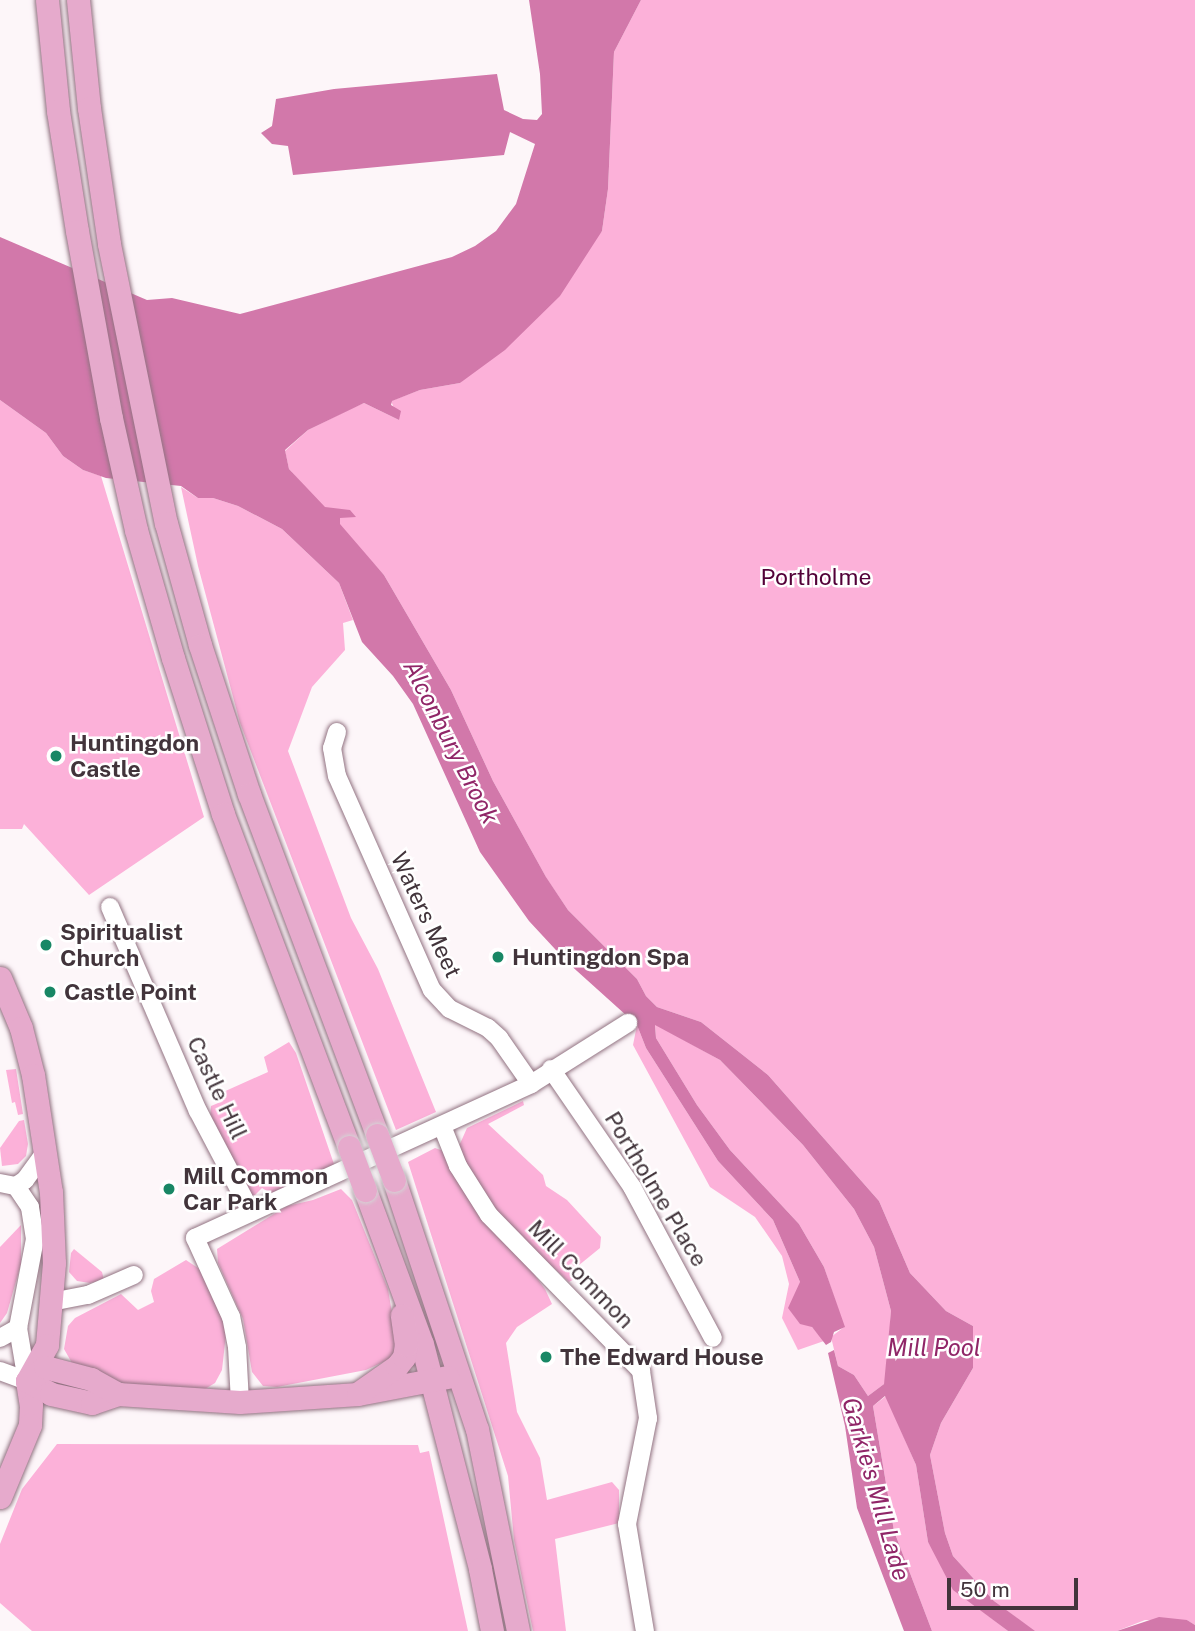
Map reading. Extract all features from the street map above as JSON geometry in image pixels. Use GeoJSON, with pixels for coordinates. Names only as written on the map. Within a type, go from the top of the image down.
{"type":"FeatureCollection","features":[{"type":"Feature","properties":{"kind":"main road"},"geometry":{"type":"LineString","coordinates":[[47,0],[58,111],[77,231],[111,418],[136,530],[173,658],[223,814],[422,1343],[480,1569],[492,1631]]}},
{"type":"Feature","properties":{"kind":"main road"},"geometry":{"type":"LineString","coordinates":[[78,0],[89,107],[109,244],[166,523],[200,645],[249,794],[394,1180],[460,1373],[477,1429],[518,1631]]}},
{"type":"Feature","properties":{"kind":"main road"},"geometry":{"type":"LineString","coordinates":[[0,978],[20,1028],[33,1075],[45,1152],[54,1263],[47,1345],[27,1381],[31,1405],[30,1425],[0,1497]]}},
{"type":"Feature","properties":{"kind":"main road"},"geometry":{"type":"LineString","coordinates":[[358,1394],[397,1366],[404,1357],[406,1345],[398,1285]]}},
{"type":"Feature","properties":{"kind":"main road"},"geometry":{"type":"LineString","coordinates":[[27,1381],[51,1394],[92,1403],[118,1394],[240,1402],[358,1394],[433,1381],[460,1373]]}},
{"type":"Feature","properties":{"kind":"street","name":"Waters Meet"},"geometry":{"type":"LineString","coordinates":[[337,732],[332,747],[337,776],[432,990],[450,1009],[488,1028],[499,1038],[531,1084]]}},
{"type":"Feature","properties":{"kind":"street","name":"Castle Hill"},"geometry":{"type":"LineString","coordinates":[[110,907],[198,1111],[251,1212]]}},
{"type":"Feature","properties":{"kind":"street"},"geometry":{"type":"LineString","coordinates":[[240,1402],[237,1347],[231,1317],[195,1238],[531,1084],[628,1023]]}},
{"type":"Feature","properties":{"kind":"street","name":"Portholme Place"},"geometry":{"type":"LineString","coordinates":[[551,1069],[632,1187],[713,1338]]}},
{"type":"Feature","properties":{"kind":"street","name":"Mill Common"},"geometry":{"type":"LineString","coordinates":[[442,1126],[458,1167],[489,1215],[641,1371],[648,1418],[627,1524],[645,1631]]}},
{"type":"Feature","properties":{"kind":"street"},"geometry":{"type":"LineString","coordinates":[[8,1184],[25,1180],[45,1152]]}},
{"type":"Feature","properties":{"kind":"street"},"geometry":{"type":"LineString","coordinates":[[0,1371],[27,1381],[18,1328],[35,1239],[30,1207],[8,1184]]}},
{"type":"Feature","properties":{"kind":"street"},"geometry":{"type":"LineString","coordinates":[[51,1301],[89,1295],[134,1275]]}},
{"type":"Feature","properties":{"kind":"street"},"geometry":{"type":"LineString","coordinates":[[0,1338],[18,1328]]}},
{"type":"Feature","properties":{"kind":"green space","name":"Portholme"},"geometry":{"type":"Polygon","coordinates":[[[641,0],[1195,0],[1195,1625],[1187,1620],[1145,1620],[1117,1631],[1034,1631],[994,1601],[953,1556],[945,1533],[930,1455],[941,1423],[973,1368],[973,1326],[946,1311],[910,1273],[879,1201],[768,1075],[701,1022],[657,1007],[646,996],[637,979],[568,910],[547,879],[493,781],[451,690],[384,575],[289,469],[285,451],[308,430],[364,403],[399,420],[391,401],[420,390],[460,383],[602,231],[608,189],[614,52],[641,0]]]}},
{"type":"Feature","properties":{"kind":"green space"},"geometry":{"type":"Polygon","coordinates":[[[0,400],[46,433],[63,456],[83,470],[101,476],[204,817],[89,895],[24,824],[22,829],[0,829],[0,400]]]}},
{"type":"Feature","properties":{"kind":"green space"},"geometry":{"type":"Polygon","coordinates":[[[181,487],[198,498],[213,498],[238,506],[282,529],[339,583],[353,620],[343,623],[345,650],[312,687],[288,751],[351,918],[378,969],[436,1112],[396,1130],[240,723],[198,566],[181,487]]]}},
{"type":"Feature","properties":{"kind":"green space"},"geometry":{"type":"Polygon","coordinates":[[[655,1024],[720,1060],[803,1145],[854,1209],[874,1247],[891,1311],[887,1376],[884,1384],[868,1396],[854,1375],[838,1366],[831,1337],[844,1327],[824,1267],[799,1224],[730,1150],[697,1105],[656,1038],[655,1024]]]}},
{"type":"Feature","properties":{"kind":"green space"},"geometry":{"type":"Polygon","coordinates":[[[637,1025],[646,1048],[718,1161],[773,1220],[800,1282],[812,1327],[824,1341],[798,1350],[782,1318],[789,1284],[782,1256],[755,1217],[710,1187],[633,1045],[637,1025]]]}},
{"type":"Feature","properties":{"kind":"green space"},"geometry":{"type":"Polygon","coordinates":[[[289,1042],[296,1053],[336,1170],[272,1194],[262,1188],[254,1196],[248,1195],[210,1118],[211,1106],[223,1101],[221,1093],[268,1072],[264,1057],[289,1042]]]}},
{"type":"Feature","properties":{"kind":"green space"},"geometry":{"type":"Polygon","coordinates":[[[16,1069],[23,1114],[18,1115],[15,1102],[12,1103],[6,1070],[16,1069]]]}},
{"type":"Feature","properties":{"kind":"green space"},"geometry":{"type":"Polygon","coordinates":[[[523,1101],[524,1105],[488,1124],[543,1175],[546,1186],[567,1200],[601,1237],[600,1248],[573,1270],[576,1278],[569,1282],[474,1194],[545,1289],[552,1304],[517,1327],[506,1343],[517,1412],[540,1458],[547,1500],[612,1482],[619,1490],[619,1523],[555,1539],[566,1631],[533,1631],[514,1540],[508,1476],[408,1162],[435,1148],[455,1155],[467,1128],[523,1101]]]}},
{"type":"Feature","properties":{"kind":"green space"},"geometry":{"type":"Polygon","coordinates":[[[24,1120],[28,1144],[26,1156],[18,1164],[2,1166],[0,1148],[19,1121],[24,1120]]]}},
{"type":"Feature","properties":{"kind":"green space"},"geometry":{"type":"Polygon","coordinates":[[[341,1189],[352,1200],[388,1289],[397,1343],[394,1357],[366,1370],[277,1387],[263,1386],[252,1372],[243,1319],[218,1263],[217,1249],[287,1206],[341,1189]]]}},
{"type":"Feature","properties":{"kind":"green space"},"geometry":{"type":"Polygon","coordinates":[[[21,1225],[21,1264],[7,1313],[0,1323],[0,1247],[21,1225]]]}},
{"type":"Feature","properties":{"kind":"green space"},"geometry":{"type":"Polygon","coordinates":[[[74,1249],[102,1272],[104,1280],[90,1283],[77,1281],[69,1272],[74,1249]]]}},
{"type":"Feature","properties":{"kind":"green space"},"geometry":{"type":"Polygon","coordinates":[[[186,1260],[201,1270],[227,1325],[222,1370],[215,1383],[205,1389],[134,1386],[96,1376],[72,1363],[64,1349],[68,1326],[75,1318],[121,1294],[138,1310],[154,1302],[151,1291],[154,1279],[186,1260]]]}},
{"type":"Feature","properties":{"kind":"green space"},"geometry":{"type":"Polygon","coordinates":[[[886,1396],[916,1465],[928,1542],[965,1598],[1008,1631],[932,1631],[894,1531],[873,1406],[886,1396]]]}},
{"type":"Feature","properties":{"kind":"green space"},"geometry":{"type":"Polygon","coordinates":[[[57,1444],[418,1445],[420,1453],[429,1451],[468,1631],[32,1631],[0,1603],[0,1544],[22,1489],[57,1444]]]}},
{"type":"Feature","properties":{"kind":"water"},"geometry":{"type":"Polygon","coordinates":[[[529,0],[641,0],[614,52],[608,189],[602,231],[560,296],[505,350],[460,383],[420,390],[392,401],[391,405],[401,411],[399,420],[364,403],[308,430],[285,450],[289,469],[325,507],[350,510],[356,517],[340,518],[340,524],[384,575],[451,690],[493,781],[546,877],[568,910],[637,979],[646,996],[657,1007],[701,1022],[768,1075],[879,1201],[910,1273],[946,1311],[973,1326],[973,1368],[941,1423],[930,1455],[945,1533],[953,1556],[994,1601],[1035,1631],[1008,1631],[953,1590],[928,1542],[916,1465],[885,1396],[873,1406],[894,1531],[932,1631],[904,1631],[857,1508],[845,1426],[828,1353],[834,1350],[838,1366],[854,1375],[868,1396],[884,1384],[891,1311],[874,1247],[854,1209],[803,1145],[720,1060],[655,1025],[656,1038],[697,1105],[730,1150],[799,1224],[824,1267],[845,1327],[834,1332],[831,1342],[826,1345],[812,1327],[800,1324],[788,1308],[800,1282],[773,1220],[718,1161],[646,1048],[637,1025],[567,962],[529,921],[480,852],[413,704],[393,676],[362,642],[339,583],[282,529],[238,506],[213,498],[198,498],[181,486],[106,478],[83,470],[63,456],[46,433],[0,400],[0,237],[147,300],[172,298],[240,314],[452,257],[475,246],[496,231],[516,204],[535,144],[510,132],[504,155],[293,175],[288,146],[272,144],[261,133],[272,126],[276,99],[334,89],[497,74],[504,110],[523,119],[537,120],[542,114],[540,74],[529,0]]]}},
{"type":"Feature","properties":{"kind":"water"},"geometry":{"type":"Polygon","coordinates":[[[1159,1617],[1187,1620],[1195,1625],[1195,1631],[1117,1631],[1159,1617]]]}},
{"type":"Feature","properties":{"kind":"place","name":"Huntingdon Castle"},"geometry":{"type":"Point","coordinates":[56,756]}},
{"type":"Feature","properties":{"kind":"place","name":"Spiritualist Church"},"geometry":{"type":"Point","coordinates":[46,945]}},
{"type":"Feature","properties":{"kind":"place","name":"Huntingdon Spa"},"geometry":{"type":"Point","coordinates":[498,957]}},
{"type":"Feature","properties":{"kind":"place","name":"Castle Point"},"geometry":{"type":"Point","coordinates":[50,992]}},
{"type":"Feature","properties":{"kind":"place","name":"Mill Common Car Park"},"geometry":{"type":"Point","coordinates":[169,1189]}},
{"type":"Feature","properties":{"kind":"place","name":"The Edward House"},"geometry":{"type":"Point","coordinates":[546,1357]}},
{"type":"Feature","properties":{"kind":"water label","name":"Alconbury Brook"},"geometry":{"type":"Point","coordinates":[451,742]}},
{"type":"Feature","properties":{"kind":"water label","name":"Mill Pool"},"geometry":{"type":"Point","coordinates":[934,1348]}},
{"type":"Feature","properties":{"kind":"water label","name":"Garkie's Mill Lade"},"geometry":{"type":"Point","coordinates":[876,1489]}}]}
